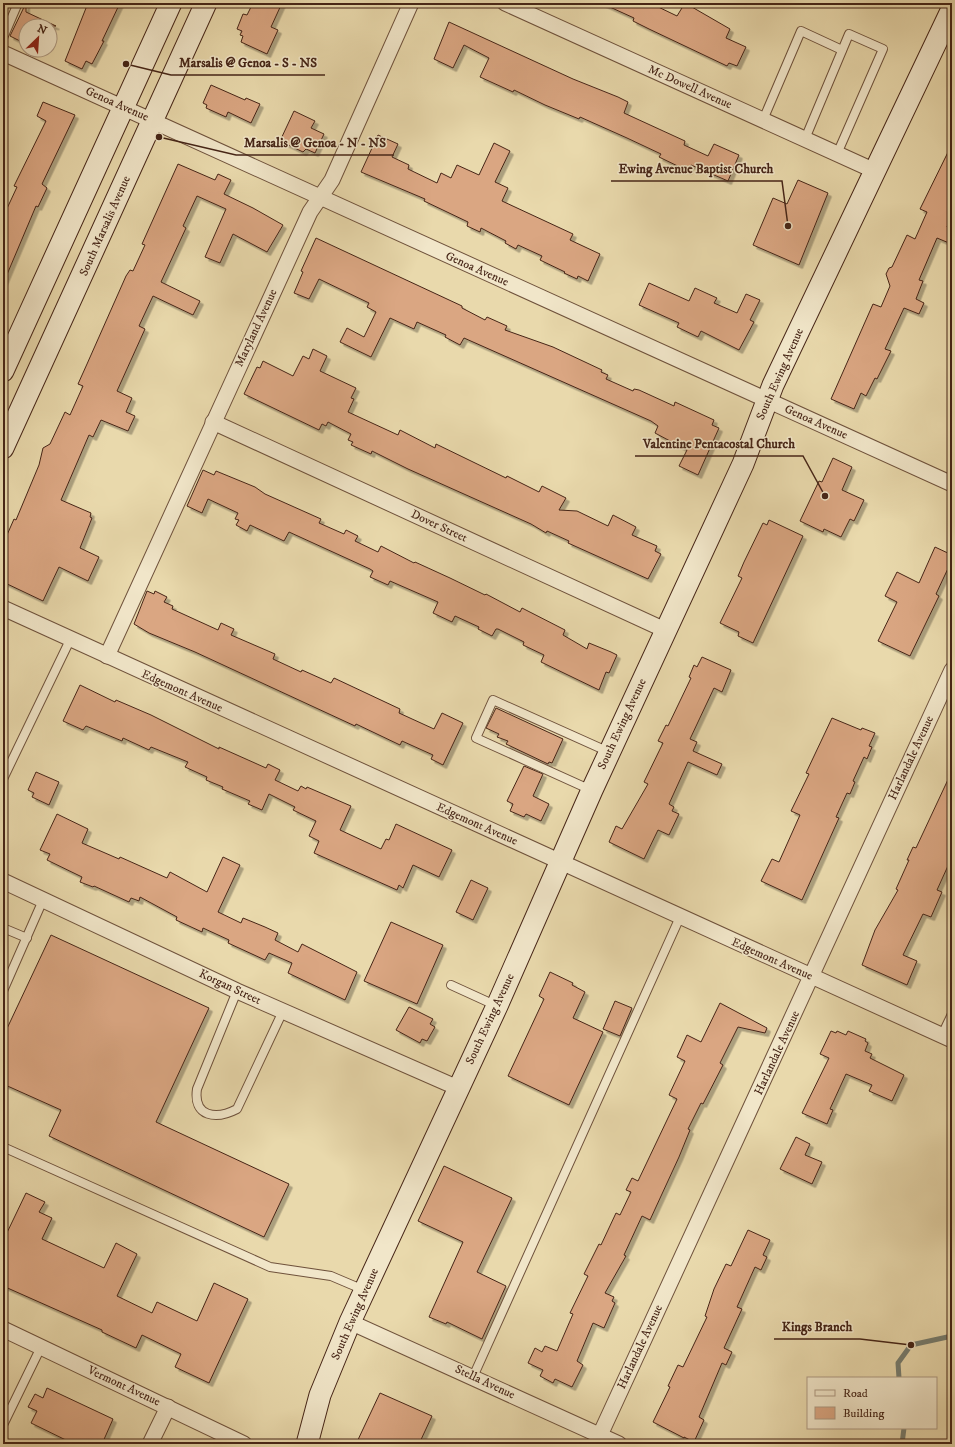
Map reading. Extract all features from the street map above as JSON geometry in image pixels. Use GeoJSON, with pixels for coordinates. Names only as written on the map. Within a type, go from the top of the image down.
{"type":"FeatureCollection","features":[{"type":"Feature","properties":{"kind":"street"},"geometry":{"type":"LineString","coordinates":[[3,371],[171,3]]}},
{"type":"Feature","properties":{"kind":"street","name":"South Marsalis Avenue"},"geometry":{"type":"LineString","coordinates":[[3,448],[206,3]]}},
{"type":"Feature","properties":{"kind":"street","name":"Maryland Avenue"},"geometry":{"type":"LineString","coordinates":[[107,656],[310,212],[332,180],[411,3]]}},
{"type":"Feature","properties":{"kind":"street","name":"Mc Dowell Avenue"},"geometry":{"type":"LineString","coordinates":[[505,3],[875,171]]}},
{"type":"Feature","properties":{"kind":"street","name":"South Ewing Avenue"},"geometry":{"type":"LineString","coordinates":[[307,1444],[320,1395],[364,1290],[497,1006],[592,790],[743,464],[767,400],[952,9]]}},
{"type":"Feature","properties":{"kind":"street","name":"Genoa Avenue"},"geometry":{"type":"LineString","coordinates":[[3,52],[320,198],[952,484]]}},
{"type":"Feature","properties":{"kind":"street","name":"Dover Street"},"geometry":{"type":"LineString","coordinates":[[213,422],[665,630]]}},
{"type":"Feature","properties":{"kind":"street","name":"Edgemont Avenue"},"geometry":{"type":"LineString","coordinates":[[3,608],[70,640],[561,861],[680,917],[947,1038]]}},
{"type":"Feature","properties":{"kind":"street","name":"Harlandale Avenue"},"geometry":{"type":"LineString","coordinates":[[600,1435],[952,670]]}},
{"type":"Feature","properties":{"kind":"street","name":"Korgan Street"},"geometry":{"type":"LineString","coordinates":[[3,881],[237,991],[458,1088]]}},
{"type":"Feature","properties":{"kind":"street","name":"Stella Avenue"},"geometry":{"type":"LineString","coordinates":[[350,1322],[618,1444]]}},
{"type":"Feature","properties":{"kind":"street","name":"Vermont Avenue"},"geometry":{"type":"LineString","coordinates":[[3,1329],[244,1444]]}},
{"type":"Feature","properties":{"kind":"street"},"geometry":{"type":"LineString","coordinates":[[150,1444],[168,1407]]}},
{"type":"Feature","properties":{"kind":"lane"},"geometry":{"type":"LineString","coordinates":[[3,38],[18,3]]}},
{"type":"Feature","properties":{"kind":"lane"},"geometry":{"type":"LineString","coordinates":[[763,120],[801,32],[842,50]]}},
{"type":"Feature","properties":{"kind":"lane"},"geometry":{"type":"LineString","coordinates":[[805,139],[849,34],[883,49],[837,154]]}},
{"type":"Feature","properties":{"kind":"lane"},"geometry":{"type":"LineString","coordinates":[[3,779],[70,640]]}},
{"type":"Feature","properties":{"kind":"lane"},"geometry":{"type":"LineString","coordinates":[[592,790],[476,738],[493,700],[610,752]]}},
{"type":"Feature","properties":{"kind":"lane"},"geometry":{"type":"LineString","coordinates":[[3,991],[43,900]]}},
{"type":"Feature","properties":{"kind":"lane"},"geometry":{"type":"LineString","coordinates":[[473,1377],[680,917]]}},
{"type":"Feature","properties":{"kind":"lane"},"geometry":{"type":"LineString","coordinates":[[3,928],[27,938]]}},
{"type":"Feature","properties":{"kind":"lane"},"geometry":{"type":"LineString","coordinates":[[451,985],[497,1006]]}},
{"type":"Feature","properties":{"kind":"lane"},"geometry":{"type":"LineString","coordinates":[[237,991],[196,1089],[195,1100],[199,1107],[205,1112],[215,1116],[225,1116],[237,1109],[283,1011]]}},
{"type":"Feature","properties":{"kind":"lane"},"geometry":{"type":"LineString","coordinates":[[947,1038],[952,1014]]}},
{"type":"Feature","properties":{"kind":"lane"},"geometry":{"type":"LineString","coordinates":[[3,1147],[270,1267],[331,1276],[364,1290]]}},
{"type":"Feature","properties":{"kind":"lane"},"geometry":{"type":"LineString","coordinates":[[3,1425],[41,1347]]}},
{"type":"Feature","properties":{"kind":"building"},"geometry":{"type":"Polygon","coordinates":[[[26,3],[26,12],[39,18],[19,18],[26,3]]]}},
{"type":"Feature","properties":{"kind":"building"},"geometry":{"type":"Polygon","coordinates":[[[88,3],[120,3],[102,41],[104,41],[92,64],[86,61],[82,69],[65,61],[88,3]]]}},
{"type":"Feature","properties":{"kind":"building"},"geometry":{"type":"Polygon","coordinates":[[[253,3],[282,3],[271,27],[278,30],[267,54],[241,42],[243,36],[240,35],[242,31],[237,29],[243,14],[247,15],[253,3]]]}},
{"type":"Feature","properties":{"kind":"building"},"geometry":{"type":"Polygon","coordinates":[[[601,3],[650,3],[677,16],[685,3],[730,29],[726,38],[746,47],[737,66],[729,63],[727,66],[633,21],[634,18],[601,3]]]}},
{"type":"Feature","properties":{"kind":"building"},"geometry":{"type":"Polygon","coordinates":[[[18,20],[18,40],[10,36],[18,20]]]}},
{"type":"Feature","properties":{"kind":"building"},"geometry":{"type":"Polygon","coordinates":[[[449,22],[573,79],[628,102],[624,113],[685,141],[684,145],[708,156],[714,144],[739,155],[728,181],[691,165],[688,171],[659,157],[661,154],[627,138],[580,117],[579,119],[514,90],[513,92],[480,77],[489,58],[464,45],[453,68],[434,59],[449,22]]]}},
{"type":"Feature","properties":{"kind":"building"},"geometry":{"type":"Polygon","coordinates":[[[211,85],[245,100],[246,98],[260,104],[251,123],[228,112],[226,117],[206,108],[207,105],[203,103],[211,85]]]}},
{"type":"Feature","properties":{"kind":"building"},"geometry":{"type":"Polygon","coordinates":[[[43,102],[75,115],[42,184],[47,188],[38,207],[36,206],[3,284],[3,217],[17,187],[14,186],[46,121],[37,116],[43,102]]]}},
{"type":"Feature","properties":{"kind":"building"},"geometry":{"type":"Polygon","coordinates":[[[294,111],[315,121],[311,128],[324,134],[315,153],[306,149],[303,152],[280,141],[294,111]]]}},
{"type":"Feature","properties":{"kind":"building"},"geometry":{"type":"Polygon","coordinates":[[[378,135],[398,144],[392,157],[409,165],[408,169],[437,183],[441,173],[451,178],[457,165],[479,175],[494,143],[510,151],[495,182],[508,188],[502,201],[573,234],[570,240],[600,254],[588,281],[578,276],[577,279],[564,273],[565,272],[540,260],[542,256],[518,245],[516,249],[505,243],[506,241],[481,228],[480,232],[467,226],[468,222],[424,201],[425,199],[361,172],[378,135]]]}},
{"type":"Feature","properties":{"kind":"building"},"geometry":{"type":"Polygon","coordinates":[[[952,144],[952,214],[947,227],[952,230],[952,235],[949,243],[937,238],[919,280],[923,281],[916,299],[924,303],[919,314],[904,308],[885,349],[891,351],[877,379],[875,378],[866,396],[861,393],[854,409],[831,399],[873,304],[881,307],[890,286],[886,274],[889,268],[892,267],[907,235],[915,239],[927,212],[920,209],[952,144]]]}},
{"type":"Feature","properties":{"kind":"building"},"geometry":{"type":"Polygon","coordinates":[[[178,164],[215,180],[218,174],[231,180],[224,194],[283,225],[267,252],[233,234],[220,263],[205,257],[226,209],[197,196],[183,226],[186,228],[161,282],[200,301],[193,315],[153,296],[139,326],[145,329],[117,391],[132,398],[126,412],[135,416],[128,431],[101,420],[93,437],[89,435],[61,500],[91,513],[90,517],[92,518],[80,548],[99,557],[88,581],[59,567],[43,601],[3,582],[3,544],[14,519],[16,520],[39,465],[43,448],[50,444],[65,412],[70,415],[83,386],[78,384],[126,276],[130,270],[133,271],[145,245],[142,244],[178,164]]]}},
{"type":"Feature","properties":{"kind":"building"},"geometry":{"type":"Polygon","coordinates":[[[798,180],[828,193],[799,265],[753,245],[773,198],[787,204],[798,180]]]}},
{"type":"Feature","properties":{"kind":"building"},"geometry":{"type":"Polygon","coordinates":[[[316,238],[462,306],[462,308],[485,320],[487,317],[507,326],[505,330],[553,347],[602,370],[601,372],[608,375],[606,379],[633,391],[634,389],[639,390],[674,406],[675,402],[714,420],[712,425],[719,428],[698,475],[679,466],[687,450],[655,433],[658,426],[651,421],[464,338],[460,345],[445,337],[446,335],[417,322],[414,329],[390,318],[371,357],[340,342],[347,328],[364,337],[376,312],[367,307],[369,303],[319,279],[309,299],[294,293],[303,272],[301,271],[316,238]]]}},
{"type":"Feature","properties":{"kind":"building"},"geometry":{"type":"Polygon","coordinates":[[[649,283],[689,301],[695,288],[717,298],[714,303],[737,313],[746,294],[760,300],[750,320],[754,322],[739,350],[701,331],[698,337],[677,327],[679,323],[639,305],[649,283]]]}},
{"type":"Feature","properties":{"kind":"building"},"geometry":{"type":"Polygon","coordinates":[[[313,349],[327,356],[320,371],[356,388],[351,398],[354,399],[348,412],[398,435],[400,430],[435,448],[436,444],[506,478],[507,476],[539,492],[542,486],[566,498],[559,510],[577,511],[608,526],[613,515],[636,527],[632,535],[657,546],[655,551],[661,554],[648,579],[568,543],[569,541],[547,531],[546,533],[531,524],[408,469],[372,451],[371,454],[351,445],[353,442],[348,440],[351,434],[328,422],[326,426],[322,424],[319,430],[244,394],[257,367],[260,368],[263,361],[293,376],[303,356],[309,359],[313,349]]]}},
{"type":"Feature","properties":{"kind":"building"},"geometry":{"type":"Polygon","coordinates":[[[833,458],[852,467],[842,490],[864,500],[854,521],[850,519],[841,537],[824,529],[823,532],[800,521],[819,481],[822,482],[833,458]]]}},
{"type":"Feature","properties":{"kind":"building"},"geometry":{"type":"Polygon","coordinates":[[[203,470],[214,475],[216,471],[255,487],[265,494],[321,519],[319,523],[344,534],[346,530],[358,536],[355,541],[378,552],[381,546],[414,563],[415,562],[485,595],[486,594],[520,612],[522,608],[565,630],[563,635],[587,649],[589,643],[617,655],[609,673],[606,672],[599,690],[541,662],[544,655],[523,645],[524,642],[498,629],[496,629],[492,636],[478,629],[479,627],[455,616],[452,622],[433,613],[438,602],[390,581],[388,585],[370,577],[373,571],[370,569],[289,532],[284,541],[250,525],[247,531],[236,525],[239,520],[235,519],[238,513],[208,499],[202,513],[187,506],[203,470]]]}},
{"type":"Feature","properties":{"kind":"building"},"geometry":{"type":"Polygon","coordinates":[[[769,520],[803,536],[753,643],[738,636],[739,632],[720,623],[742,578],[738,576],[744,562],[763,523],[767,525],[769,520]]]}},
{"type":"Feature","properties":{"kind":"building"},"geometry":{"type":"Polygon","coordinates":[[[935,547],[952,555],[952,560],[936,594],[939,596],[910,656],[878,641],[897,602],[885,596],[897,572],[919,583],[935,547]]]}},
{"type":"Feature","properties":{"kind":"building"},"geometry":{"type":"Polygon","coordinates":[[[147,591],[154,594],[155,591],[167,597],[164,602],[173,606],[172,609],[218,630],[221,623],[234,629],[231,635],[275,654],[273,659],[301,672],[302,670],[331,683],[334,678],[400,709],[399,713],[434,729],[442,713],[463,723],[443,765],[431,759],[433,755],[402,741],[400,745],[356,724],[355,726],[195,652],[149,633],[134,624],[147,591]]]}},
{"type":"Feature","properties":{"kind":"building"},"geometry":{"type":"Polygon","coordinates":[[[702,657],[731,670],[722,692],[714,688],[690,739],[697,742],[693,751],[722,764],[717,775],[688,762],[669,804],[674,807],[672,811],[679,814],[669,835],[658,830],[644,859],[609,842],[616,826],[622,829],[648,784],[644,782],[663,743],[658,741],[666,725],[668,726],[691,678],[689,677],[694,665],[697,667],[702,657]]]}},
{"type":"Feature","properties":{"kind":"building"},"geometry":{"type":"Polygon","coordinates":[[[80,685],[115,702],[116,700],[151,715],[219,749],[219,747],[266,768],[268,764],[280,770],[275,780],[298,791],[301,786],[306,789],[307,787],[351,806],[340,830],[381,849],[386,839],[389,840],[396,824],[452,850],[439,877],[413,865],[403,888],[399,885],[397,890],[314,853],[319,841],[309,836],[316,821],[293,810],[295,807],[269,794],[262,810],[248,804],[250,801],[222,789],[223,787],[206,780],[207,777],[185,767],[188,762],[151,747],[149,750],[123,738],[122,741],[86,726],[83,730],[63,721],[80,685]]]}},
{"type":"Feature","properties":{"kind":"building"},"geometry":{"type":"Polygon","coordinates":[[[496,708],[563,739],[552,763],[549,762],[548,764],[506,744],[508,741],[497,737],[499,734],[486,728],[496,708]]]}},
{"type":"Feature","properties":{"kind":"building"},"geometry":{"type":"Polygon","coordinates":[[[832,718],[861,730],[862,728],[875,733],[869,746],[872,747],[867,759],[864,757],[853,781],[855,782],[850,794],[847,793],[836,817],[839,818],[802,900],[761,881],[772,859],[779,862],[800,815],[791,811],[809,774],[806,773],[832,718]]]}},
{"type":"Feature","properties":{"kind":"building"},"geometry":{"type":"Polygon","coordinates":[[[524,766],[543,774],[533,796],[549,804],[541,821],[526,814],[524,817],[510,811],[513,804],[507,801],[524,766]]]}},
{"type":"Feature","properties":{"kind":"building"},"geometry":{"type":"Polygon","coordinates":[[[952,771],[952,857],[937,890],[942,892],[931,917],[923,914],[903,955],[917,961],[907,985],[862,965],[875,930],[898,890],[896,889],[913,847],[916,848],[952,771]]]}},
{"type":"Feature","properties":{"kind":"building"},"geometry":{"type":"Polygon","coordinates":[[[36,772],[59,782],[49,805],[32,797],[34,793],[28,790],[36,772]]]}},
{"type":"Feature","properties":{"kind":"building"},"geometry":{"type":"Polygon","coordinates":[[[57,814],[88,829],[82,843],[119,859],[120,857],[167,878],[170,872],[207,892],[223,857],[240,865],[218,912],[241,923],[243,918],[278,933],[275,940],[298,952],[302,944],[357,972],[345,1000],[288,973],[292,963],[269,953],[265,960],[228,943],[229,940],[203,928],[202,932],[176,920],[177,917],[140,897],[139,901],[131,898],[129,902],[94,886],[93,887],[80,882],[82,877],[47,860],[50,854],[40,850],[57,814]]]}},
{"type":"Feature","properties":{"kind":"building"},"geometry":{"type":"Polygon","coordinates":[[[471,880],[488,888],[473,920],[456,912],[471,880]]]}},
{"type":"Feature","properties":{"kind":"building"},"geometry":{"type":"Polygon","coordinates":[[[391,922],[443,945],[417,1004],[364,981],[391,922]]]}},
{"type":"Feature","properties":{"kind":"building"},"geometry":{"type":"Polygon","coordinates":[[[51,935],[209,1008],[156,1122],[289,1184],[264,1237],[49,1136],[61,1110],[3,1084],[3,1037],[51,935]]]}},
{"type":"Feature","properties":{"kind":"building"},"geometry":{"type":"Polygon","coordinates":[[[550,972],[573,983],[572,985],[585,992],[573,1018],[603,1032],[569,1105],[508,1076],[544,999],[539,996],[550,972]]]}},
{"type":"Feature","properties":{"kind":"building"},"geometry":{"type":"Polygon","coordinates":[[[615,1001],[632,1008],[620,1036],[603,1029],[615,1001]]]}},
{"type":"Feature","properties":{"kind":"building"},"geometry":{"type":"Polygon","coordinates":[[[720,1003],[767,1028],[765,1033],[738,1027],[720,1063],[723,1065],[688,1129],[690,1130],[679,1157],[650,1220],[642,1216],[624,1255],[626,1256],[605,1293],[614,1297],[612,1301],[615,1303],[604,1328],[593,1323],[577,1361],[583,1365],[572,1387],[555,1379],[553,1383],[540,1376],[543,1370],[528,1363],[535,1348],[542,1352],[545,1346],[557,1351],[573,1314],[570,1313],[588,1276],[584,1274],[599,1244],[601,1245],[616,1213],[620,1215],[631,1192],[626,1190],[632,1178],[638,1181],[677,1099],[669,1095],[685,1061],[677,1057],[687,1035],[701,1042],[720,1003]]]}},
{"type":"Feature","properties":{"kind":"building"},"geometry":{"type":"Polygon","coordinates":[[[409,1007],[433,1019],[430,1024],[435,1027],[427,1041],[422,1039],[420,1043],[396,1030],[409,1007]]]}},
{"type":"Feature","properties":{"kind":"building"},"geometry":{"type":"Polygon","coordinates":[[[831,1031],[836,1033],[837,1031],[846,1035],[848,1031],[866,1039],[865,1041],[868,1043],[865,1051],[872,1054],[870,1058],[904,1075],[892,1101],[869,1091],[872,1085],[846,1074],[830,1109],[833,1110],[827,1124],[802,1113],[829,1058],[820,1054],[831,1031]]]}},
{"type":"Feature","properties":{"kind":"building"},"geometry":{"type":"Polygon","coordinates":[[[796,1137],[810,1144],[805,1155],[822,1162],[812,1184],[780,1169],[796,1137]]]}},
{"type":"Feature","properties":{"kind":"building"},"geometry":{"type":"Polygon","coordinates":[[[444,1166],[512,1198],[477,1272],[506,1286],[482,1339],[447,1322],[446,1324],[429,1317],[463,1242],[418,1221],[444,1166]]]}},
{"type":"Feature","properties":{"kind":"building"},"geometry":{"type":"Polygon","coordinates":[[[26,1193],[45,1202],[39,1212],[52,1218],[42,1239],[104,1268],[116,1243],[137,1254],[117,1296],[152,1313],[157,1302],[197,1321],[214,1283],[248,1299],[209,1383],[175,1367],[181,1354],[142,1335],[136,1348],[102,1332],[102,1330],[3,1286],[3,1241],[26,1193]]]}},
{"type":"Feature","properties":{"kind":"building"},"geometry":{"type":"Polygon","coordinates":[[[748,1230],[770,1240],[763,1255],[767,1257],[761,1270],[755,1267],[737,1307],[742,1309],[724,1348],[732,1352],[726,1365],[722,1363],[699,1417],[704,1420],[694,1442],[653,1422],[670,1387],[668,1386],[678,1365],[683,1367],[707,1317],[705,1316],[714,1289],[726,1264],[731,1266],[748,1230]]]}},
{"type":"Feature","properties":{"kind":"building"},"geometry":{"type":"Polygon","coordinates":[[[47,1388],[113,1419],[102,1444],[74,1444],[31,1423],[37,1411],[28,1407],[35,1394],[43,1398],[47,1388]]]}},
{"type":"Feature","properties":{"kind":"building"},"geometry":{"type":"Polygon","coordinates":[[[380,1393],[432,1416],[419,1444],[356,1444],[380,1393]]]}},
{"type":"Feature","properties":{"kind":"waterway"},"geometry":{"type":"LineString","coordinates":[[899,1377],[898,1363],[911,1345],[952,1336]]}},
{"type":"Feature","properties":{"kind":"waterway"},"geometry":{"type":"LineString","coordinates":[[902,1444],[904,1429]]}},
{"type":"Feature","properties":{"kind":"place","name":"Marsalis @ Genoa - S - NS"},"geometry":{"type":"Point","coordinates":[126,64]}},
{"type":"Feature","properties":{"kind":"place","name":"Marsalis @ Genoa - N - NS"},"geometry":{"type":"Point","coordinates":[159,137]}},
{"type":"Feature","properties":{"kind":"place","name":"Ewing Avenue Baptist Church"},"geometry":{"type":"Point","coordinates":[788,226]}},
{"type":"Feature","properties":{"kind":"place","name":"Valentine Pentacostal Church"},"geometry":{"type":"Point","coordinates":[825,496]}},
{"type":"Feature","properties":{"kind":"place","name":"Kings Branch"},"geometry":{"type":"Point","coordinates":[911,1345]}}]}
